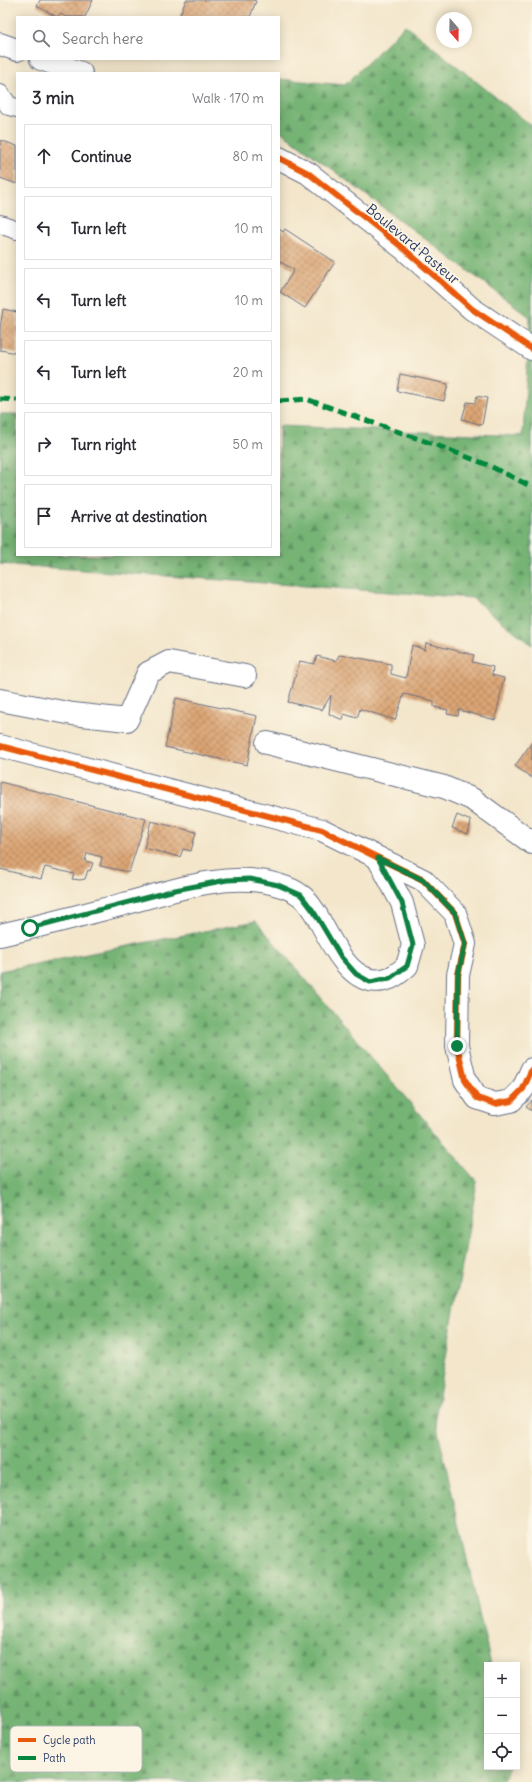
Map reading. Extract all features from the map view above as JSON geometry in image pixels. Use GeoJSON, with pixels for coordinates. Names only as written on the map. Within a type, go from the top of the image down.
{"type":"FeatureCollection","features":[{"type":"Feature","properties":{"kind":"street"},"geometry":{"type":"LineString","coordinates":[[0,44],[16,50]]}},
{"type":"Feature","properties":{"kind":"street"},"geometry":{"type":"LineString","coordinates":[[44,60],[78,72]]}},
{"type":"Feature","properties":{"kind":"street","name":"Boulevard Pasteur"},"geometry":{"type":"LineString","coordinates":[[280,159],[308,173],[403,248],[472,309],[532,349]]}},
{"type":"Feature","properties":{"kind":"street"},"geometry":{"type":"LineString","coordinates":[[0,700],[73,714],[127,720],[148,674],[169,662],[245,676]]}},
{"type":"Feature","properties":{"kind":"street"},"geometry":{"type":"LineString","coordinates":[[267,743],[444,787],[472,799],[532,843]]}},
{"type":"Feature","properties":{"kind":"street"},"geometry":{"type":"LineString","coordinates":[[0,746],[322,830],[423,880],[455,913],[465,944],[458,975],[457,1038],[457,1046],[465,1080],[477,1098],[495,1104],[511,1101],[523,1089],[531,1073]]}},
{"type":"Feature","properties":{"kind":"street"},"geometry":{"type":"LineString","coordinates":[[0,935],[175,890],[227,880],[250,879],[278,885],[301,895],[314,912],[341,957],[356,974],[370,982],[390,978],[407,966],[413,945],[402,903],[378,858]]}},
{"type":"Feature","properties":{"kind":"lane"},"geometry":{"type":"LineString","coordinates":[[0,94],[9,106],[16,108]]}},
{"type":"Feature","properties":{"kind":"lane"},"geometry":{"type":"LineString","coordinates":[[0,224],[16,230]]}},
{"type":"Feature","properties":{"kind":"green space"},"geometry":{"type":"Polygon","coordinates":[[[405,25],[532,126],[532,645],[472,598],[0,564],[0,414],[16,414],[16,556],[280,556],[280,426],[523,436],[530,317],[280,131],[280,79],[345,85],[405,25]]]}},
{"type":"Feature","properties":{"kind":"green space"},"geometry":{"type":"Polygon","coordinates":[[[256,921],[477,1182],[435,1418],[490,1662],[484,1662],[484,1770],[508,1770],[502,1782],[0,1782],[0,971],[256,921]]]}},
{"type":"Feature","properties":{"kind":"building"},"geometry":{"type":"Polygon","coordinates":[[[40,0],[93,0],[85,16],[64,16],[61,14],[55,16],[37,6],[40,0]]]}},
{"type":"Feature","properties":{"kind":"building"},"geometry":{"type":"Polygon","coordinates":[[[186,0],[256,1],[250,16],[179,16],[186,0]]]}},
{"type":"Feature","properties":{"kind":"building"},"geometry":{"type":"Polygon","coordinates":[[[0,140],[16,146],[16,184],[0,178],[0,140]]]}},
{"type":"Feature","properties":{"kind":"building"},"geometry":{"type":"Polygon","coordinates":[[[285,229],[335,262],[305,308],[280,292],[294,270],[280,262],[280,230],[283,232],[285,229]]]}},
{"type":"Feature","properties":{"kind":"building"},"geometry":{"type":"Polygon","coordinates":[[[3,309],[16,312],[16,353],[0,350],[0,328],[3,309]]]}},
{"type":"Feature","properties":{"kind":"building"},"geometry":{"type":"Polygon","coordinates":[[[400,374],[448,384],[444,401],[397,391],[400,374]]]}},
{"type":"Feature","properties":{"kind":"building"},"geometry":{"type":"Polygon","coordinates":[[[477,396],[487,398],[482,425],[462,419],[467,402],[475,403],[477,396]]]}},
{"type":"Feature","properties":{"kind":"building"},"geometry":{"type":"Polygon","coordinates":[[[426,643],[474,655],[472,662],[493,667],[492,675],[504,678],[495,720],[459,710],[458,716],[447,714],[448,710],[434,707],[434,701],[404,694],[395,720],[360,709],[357,718],[344,714],[343,720],[329,714],[331,695],[322,710],[288,702],[300,661],[314,664],[317,656],[336,661],[339,655],[354,657],[391,664],[391,674],[406,678],[412,645],[425,650],[426,643]]]}},
{"type":"Feature","properties":{"kind":"building"},"geometry":{"type":"Polygon","coordinates":[[[176,698],[257,716],[247,765],[165,747],[176,698]]]}},
{"type":"Feature","properties":{"kind":"building"},"geometry":{"type":"Polygon","coordinates":[[[532,742],[532,778],[515,766],[532,742]]]}},
{"type":"Feature","properties":{"kind":"building"},"geometry":{"type":"Polygon","coordinates":[[[0,782],[146,819],[129,872],[100,866],[102,857],[87,853],[85,861],[93,863],[90,871],[88,870],[85,879],[80,880],[72,879],[74,874],[45,867],[41,879],[0,869],[0,782]]]}},
{"type":"Feature","properties":{"kind":"building"},"geometry":{"type":"Polygon","coordinates":[[[457,815],[471,821],[468,834],[452,828],[457,815]]]}},
{"type":"Feature","properties":{"kind":"building"},"geometry":{"type":"Polygon","coordinates":[[[151,821],[196,832],[191,851],[183,849],[180,857],[144,848],[151,821]]]}},
{"type":"Feature","properties":{"kind":"building"},"geometry":{"type":"Polygon","coordinates":[[[532,1100],[532,1111],[526,1107],[532,1100]]]}},
{"type":"Feature","properties":{"kind":"marked path"},"geometry":{"type":"LineString","coordinates":[[0,399],[16,400]]}},
{"type":"Feature","properties":{"kind":"marked path"},"geometry":{"type":"LineString","coordinates":[[280,401],[306,399],[488,465],[532,487]]}},
{"type":"Feature","properties":{"kind":"cycle path"},"geometry":{"type":"LineString","coordinates":[[280,159],[308,173],[403,248],[472,309],[532,349]]}},
{"type":"Feature","properties":{"kind":"cycle path"},"geometry":{"type":"LineString","coordinates":[[0,746],[322,830],[423,880],[455,913],[465,944],[458,975],[457,1046],[465,1080],[477,1098],[495,1104],[511,1101],[523,1089],[532,1069]]}},
{"type":"Feature","properties":{"kind":"route"},"geometry":{"type":"LineString","coordinates":[[30,928],[175,890],[227,880],[250,879],[278,885],[301,895],[314,912],[341,957],[356,974],[370,982],[390,978],[407,966],[413,945],[402,903],[378,858],[423,880],[455,913],[465,944],[458,975],[457,1046]]}}]}
